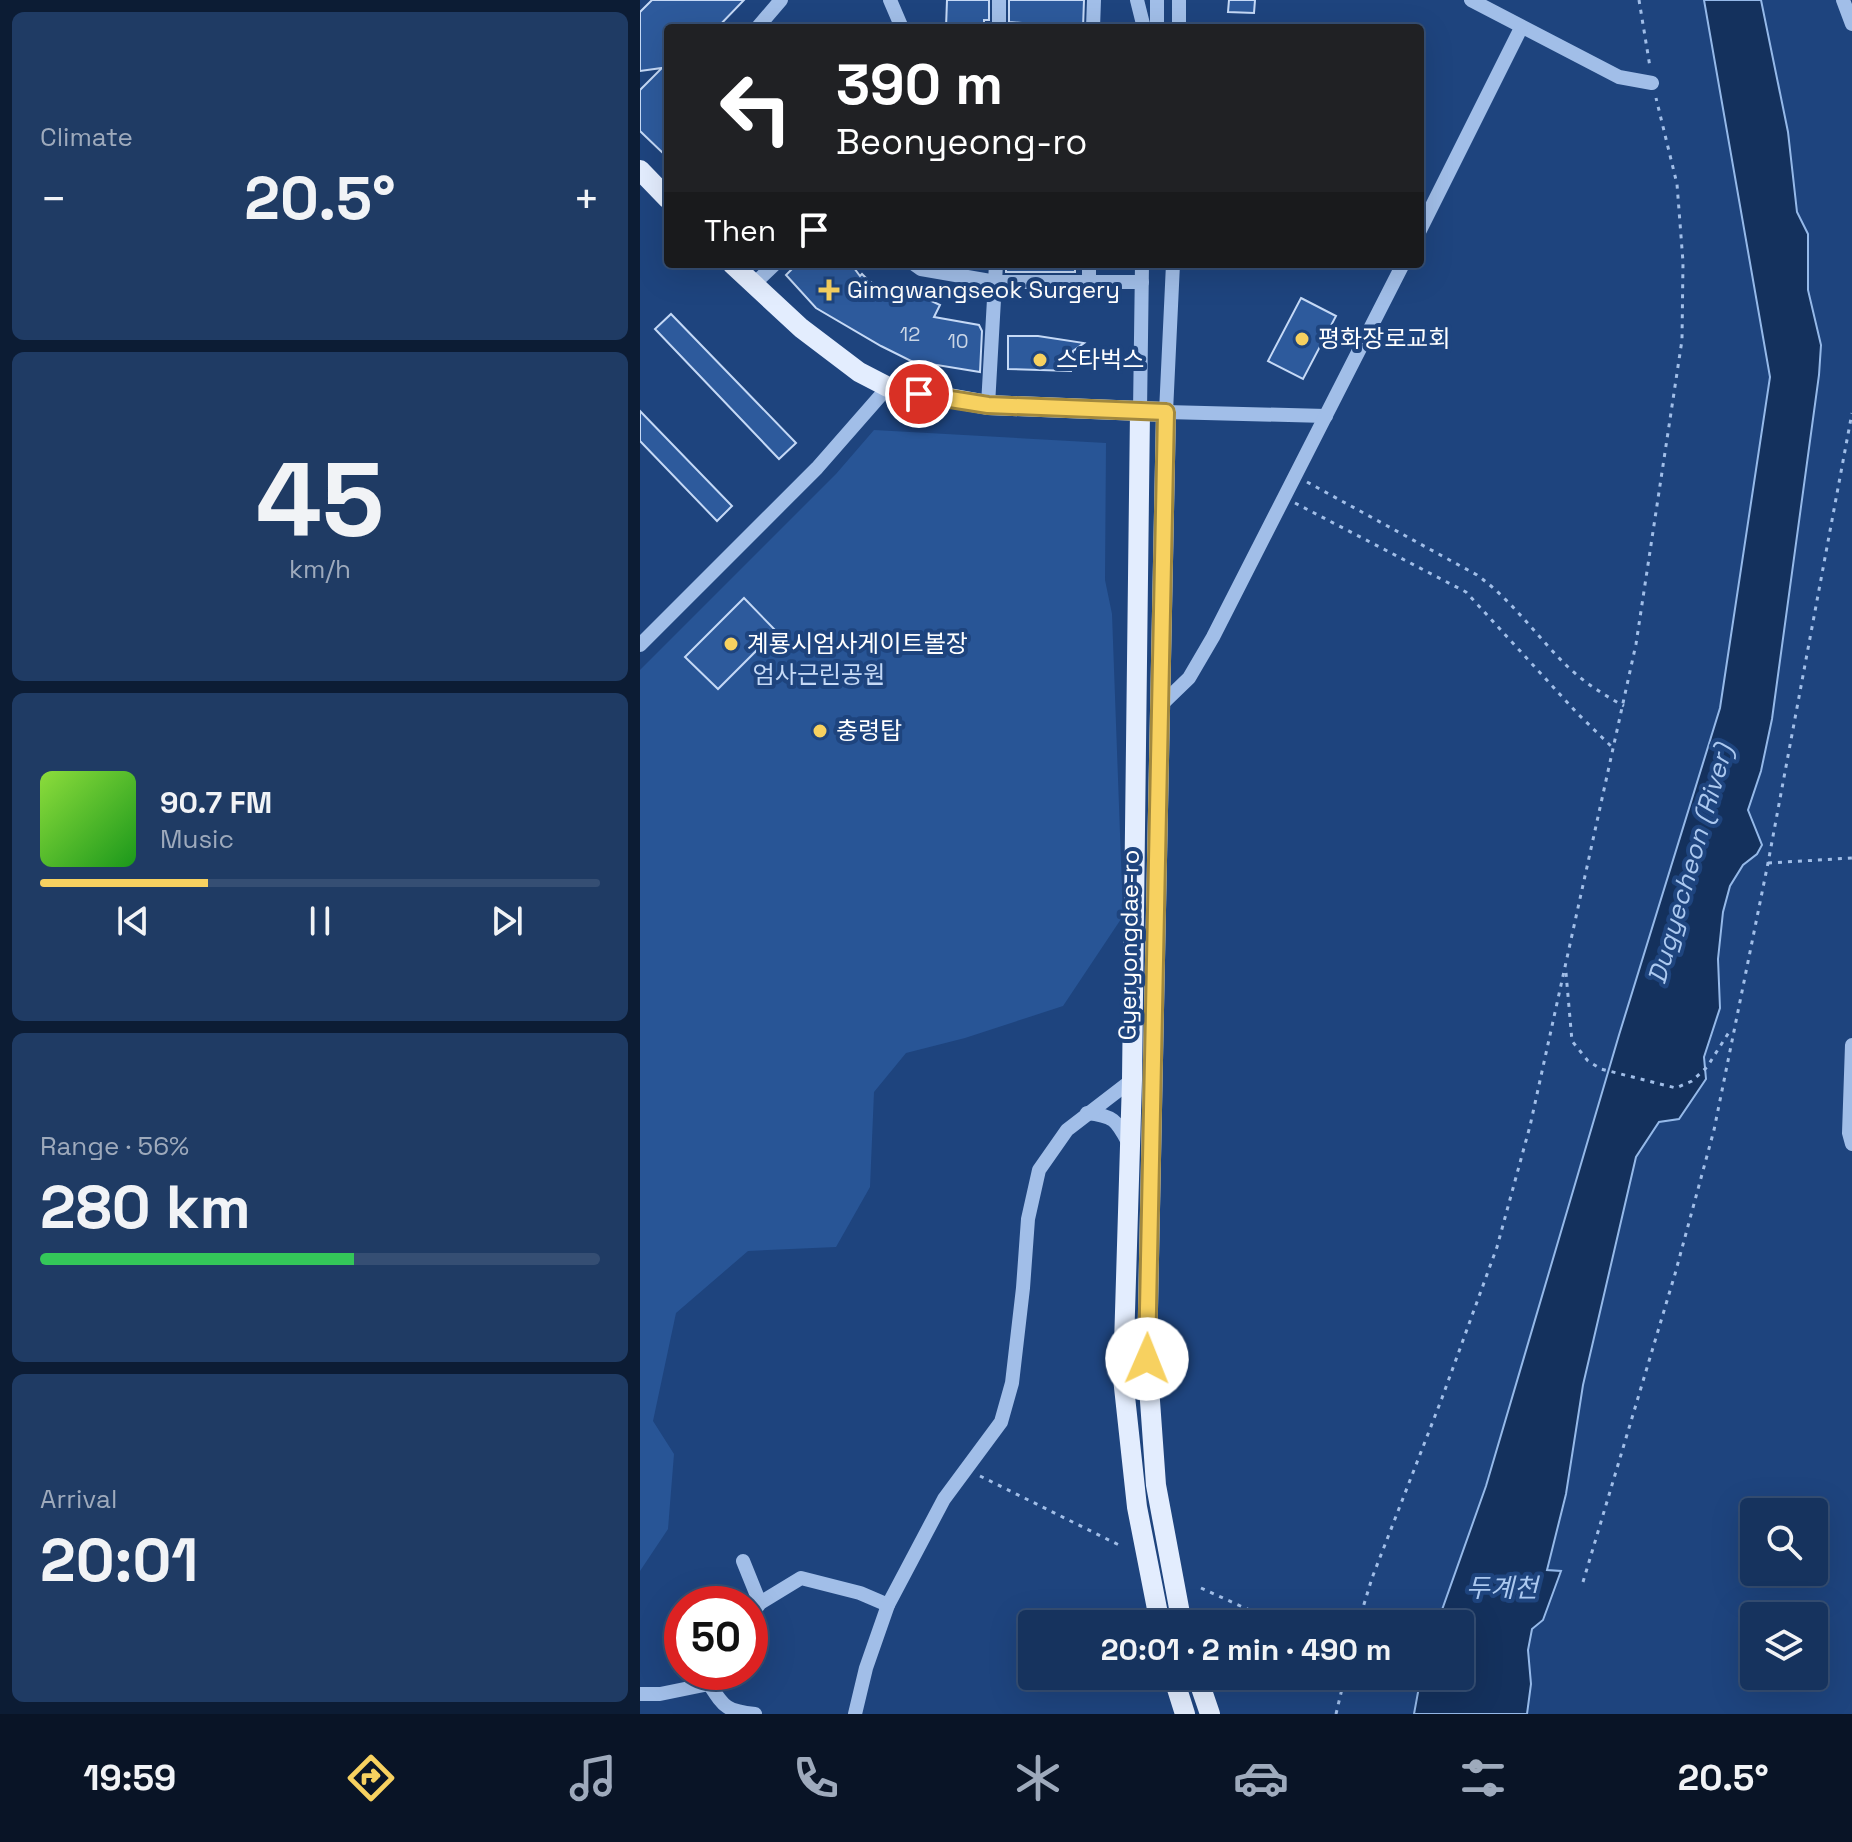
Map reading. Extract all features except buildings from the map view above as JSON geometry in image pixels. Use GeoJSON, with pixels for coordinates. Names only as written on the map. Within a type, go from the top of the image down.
{"type":"FeatureCollection","features":[{"type":"Feature","properties":{"kind":"main road"},"geometry":{"type":"LineString","coordinates":[[640,170],[664,195]]}},
{"type":"Feature","properties":{"kind":"main road"},"geometry":{"type":"LineString","coordinates":[[736,268],[801,328],[859,372],[888,387],[988,405],[1166,412]]}},
{"type":"Feature","properties":{"kind":"main road","name":"Gyeryongdae-ro"},"geometry":{"type":"LineString","coordinates":[[1140,411],[1132,1080],[1123,1378],[1137,1507],[1157,1610]]}},
{"type":"Feature","properties":{"kind":"main road","name":"Gyeryongdae-ro"},"geometry":{"type":"LineString","coordinates":[[1166,412],[1147,1359],[1156,1485],[1179,1610]]}},
{"type":"Feature","properties":{"kind":"main road"},"geometry":{"type":"LineString","coordinates":[[1177,1690],[1185,1714]]}},
{"type":"Feature","properties":{"kind":"main road"},"geometry":{"type":"LineString","coordinates":[[1202,1690],[1210,1714]]}},
{"type":"Feature","properties":{"kind":"street"},"geometry":{"type":"LineString","coordinates":[[760,24],[781,0]]}},
{"type":"Feature","properties":{"kind":"street"},"geometry":{"type":"LineString","coordinates":[[890,0],[900,24]]}},
{"type":"Feature","properties":{"kind":"street"},"geometry":{"type":"LineString","coordinates":[[999,0],[999,24]]}},
{"type":"Feature","properties":{"kind":"street"},"geometry":{"type":"LineString","coordinates":[[1093,24],[1094,0]]}},
{"type":"Feature","properties":{"kind":"street"},"geometry":{"type":"LineString","coordinates":[[1137,0],[1143,24]]}},
{"type":"Feature","properties":{"kind":"street"},"geometry":{"type":"LineString","coordinates":[[1157,0],[1157,24]]}},
{"type":"Feature","properties":{"kind":"street"},"geometry":{"type":"LineString","coordinates":[[1179,0],[1179,24]]}},
{"type":"Feature","properties":{"kind":"street"},"geometry":{"type":"LineString","coordinates":[[1471,0],[1619,77],[1652,83]]}},
{"type":"Feature","properties":{"kind":"street"},"geometry":{"type":"LineString","coordinates":[[1843,0],[1852,24]]}},
{"type":"Feature","properties":{"kind":"street"},"geometry":{"type":"LineString","coordinates":[[1424,222],[1521,28]]}},
{"type":"Feature","properties":{"kind":"street"},"geometry":{"type":"LineString","coordinates":[[753,285],[771,268]]}},
{"type":"Feature","properties":{"kind":"street"},"geometry":{"type":"LineString","coordinates":[[920,268],[996,282],[1142,282]]}},
{"type":"Feature","properties":{"kind":"street"},"geometry":{"type":"LineString","coordinates":[[988,405],[996,268]]}},
{"type":"Feature","properties":{"kind":"street"},"geometry":{"type":"LineString","coordinates":[[1089,268],[1089,284]]}},
{"type":"Feature","properties":{"kind":"street","name":"Gyeryongdae-ro"},"geometry":{"type":"LineString","coordinates":[[1140,411],[1142,268]]}},
{"type":"Feature","properties":{"kind":"street","name":"Gyeryongdae-ro"},"geometry":{"type":"LineString","coordinates":[[1166,412],[1173,268]]}},
{"type":"Feature","properties":{"kind":"street"},"geometry":{"type":"LineString","coordinates":[[1160,706],[1189,678],[1401,268]]}},
{"type":"Feature","properties":{"kind":"street"},"geometry":{"type":"LineString","coordinates":[[640,645],[817,468],[888,387]]}},
{"type":"Feature","properties":{"kind":"street"},"geometry":{"type":"LineString","coordinates":[[1166,412],[1326,416]]}},
{"type":"Feature","properties":{"kind":"street"},"geometry":{"type":"LineString","coordinates":[[1852,1045],[1849,1133],[1852,1144]]}},
{"type":"Feature","properties":{"kind":"street"},"geometry":{"type":"LineString","coordinates":[[855,1714],[866,1668],[888,1605],[944,1499],[1001,1422],[1012,1383],[1028,1219],[1039,1170],[1067,1130],[1132,1080]]}},
{"type":"Feature","properties":{"kind":"street"},"geometry":{"type":"LineString","coordinates":[[1087,1113],[1116,1120],[1128,1142]]}},
{"type":"Feature","properties":{"kind":"street"},"geometry":{"type":"LineString","coordinates":[[743,1561],[753,1586]]}},
{"type":"Feature","properties":{"kind":"street"},"geometry":{"type":"LineString","coordinates":[[768,1598],[801,1578],[860,1593],[888,1605]]}},
{"type":"Feature","properties":{"kind":"street"},"geometry":{"type":"LineString","coordinates":[[640,1694],[660,1694],[673,1690]]}},
{"type":"Feature","properties":{"kind":"street"},"geometry":{"type":"LineString","coordinates":[[717,1690],[722,1704],[731,1711],[755,1714]]}},
{"type":"Feature","properties":{"kind":"path"},"geometry":{"type":"LineString","coordinates":[[1362,1610],[1497,1247],[1530,1126],[1636,644],[1682,340],[1683,262],[1677,184],[1652,83],[1639,0]]}},
{"type":"Feature","properties":{"kind":"path"},"geometry":{"type":"LineString","coordinates":[[1583,1582],[1714,1130],[1768,863],[1852,413]]}},
{"type":"Feature","properties":{"kind":"path"},"geometry":{"type":"LineString","coordinates":[[1295,475],[1477,575],[1498,590],[1568,667],[1598,691],[1624,706]]}},
{"type":"Feature","properties":{"kind":"path"},"geometry":{"type":"LineString","coordinates":[[1284,498],[1466,592],[1614,749]]}},
{"type":"Feature","properties":{"kind":"path"},"geometry":{"type":"LineString","coordinates":[[1768,863],[1852,858]]}},
{"type":"Feature","properties":{"kind":"path"},"geometry":{"type":"LineString","coordinates":[[1565,970],[1572,1041],[1588,1061],[1601,1069],[1676,1088],[1692,1081],[1707,1067],[1733,1026]]}},
{"type":"Feature","properties":{"kind":"path"},"geometry":{"type":"LineString","coordinates":[[966,1469],[1123,1547]]}},
{"type":"Feature","properties":{"kind":"path"},"geometry":{"type":"LineString","coordinates":[[1201,1588],[1249,1610]]}},
{"type":"Feature","properties":{"kind":"path"},"geometry":{"type":"LineString","coordinates":[[1336,1714],[1342,1690]]}},
{"type":"Feature","properties":{"kind":"green space","name":"엄사근린공원"},"geometry":{"type":"Polygon","coordinates":[[[874,430],[1106,443],[1105,580],[1112,614],[1123,916],[1063,1006],[965,1038],[906,1053],[874,1092],[870,1187],[836,1247],[748,1251],[676,1313],[653,1421],[674,1454],[668,1529],[640,1571],[640,670],[836,474],[874,430]]]}},
{"type":"Feature","properties":{"kind":"water","name":"두계천"},"geometry":{"type":"Polygon","coordinates":[[[1704,0],[1761,0],[1788,132],[1797,212],[1808,234],[1808,290],[1821,345],[1772,719],[1761,771],[1748,810],[1762,845],[1757,854],[1743,865],[1730,886],[1723,912],[1718,959],[1720,1008],[1704,1057],[1706,1079],[1679,1119],[1659,1122],[1636,1157],[1583,1385],[1566,1494],[1547,1570],[1561,1571],[1543,1620],[1532,1629],[1528,1650],[1531,1684],[1527,1714],[1414,1714],[1418,1690],[1474,1690],[1474,1610],[1442,1610],[1486,1486],[1619,1035],[1720,708],[1770,377],[1704,0]]]}},
{"type":"Feature","properties":{"kind":"place","name":"Gimgwangseok Surgery"},"geometry":{"type":"Point","coordinates":[829,290]}},
{"type":"Feature","properties":{"kind":"place","name":"평화장로교회"},"geometry":{"type":"Point","coordinates":[1302,339]}},
{"type":"Feature","properties":{"kind":"place","name":"스타벅스"},"geometry":{"type":"Point","coordinates":[1040,360]}},
{"type":"Feature","properties":{"kind":"place","name":"계룡시엄사게이트볼장"},"geometry":{"type":"Point","coordinates":[731,644]}},
{"type":"Feature","properties":{"kind":"place","name":"충령탑"},"geometry":{"type":"Point","coordinates":[820,731]}},
{"type":"Feature","properties":{"kind":"route"},"geometry":{"type":"LineString","coordinates":[[919,394],[988,405],[1166,412],[1147,1359]]}},
{"type":"Feature","properties":{"kind":"water label","name":"Dugyecheon (River)"},"geometry":{"type":"Point","coordinates":[1690,864]}}]}
